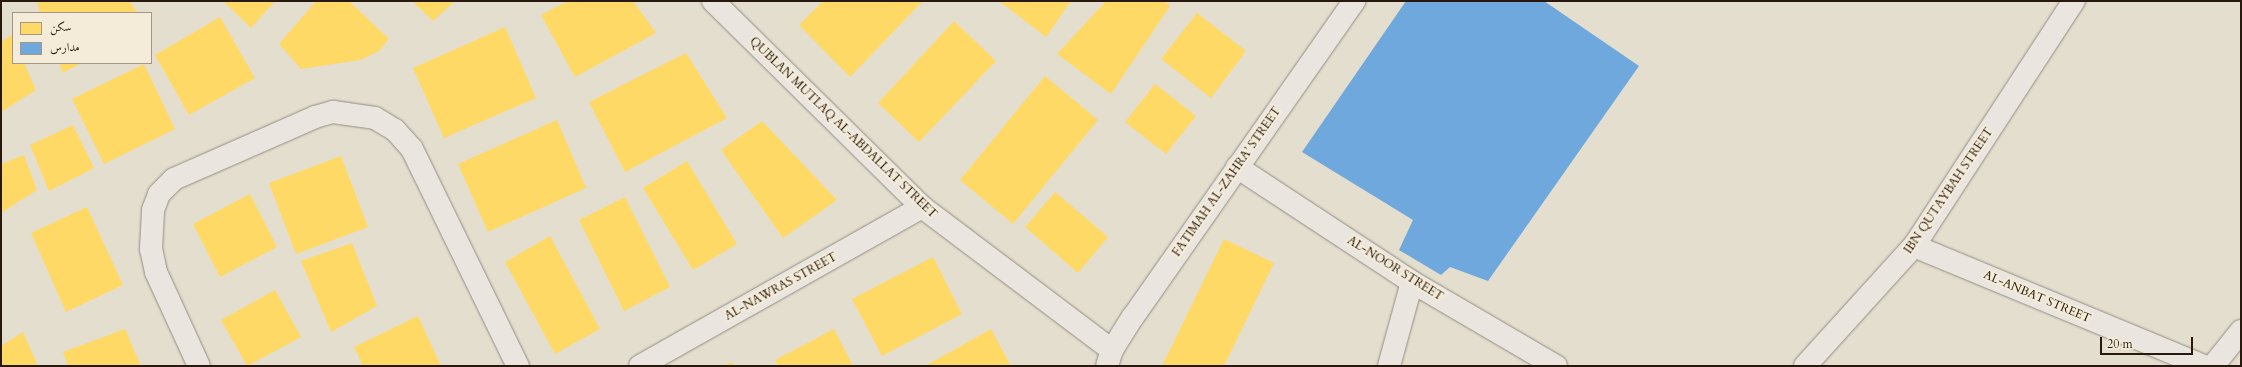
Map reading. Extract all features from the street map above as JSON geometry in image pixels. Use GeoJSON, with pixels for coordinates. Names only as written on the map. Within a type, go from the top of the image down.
{"type":"FeatureCollection","features":[{"type":"Feature","properties":{"kind":"street","name":"QUBLAN MUTLAQ AL-ABDALLAT STREET"},"geometry":{"type":"LineString","coordinates":[[713,1],[922,207],[1110,358]]}},
{"type":"Feature","properties":{"kind":"street","name":"FATIMAH AL-ZAHRA’ STREET"},"geometry":{"type":"LineString","coordinates":[[1110,358],[1237,167],[1354,1]]}},
{"type":"Feature","properties":{"kind":"street","name":"IBN QUTAYBAH STREET"},"geometry":{"type":"LineString","coordinates":[[1805,366],[1914,246],[2074,1]]}},
{"type":"Feature","properties":{"kind":"street"},"geometry":{"type":"LineString","coordinates":[[199,366],[156,272],[151,249],[154,210],[159,194],[174,179],[315,117],[333,112],[375,118],[395,130],[412,149],[518,366]]}},
{"type":"Feature","properties":{"kind":"street","name":"AL-NOOR STREET"},"geometry":{"type":"LineString","coordinates":[[1237,167],[1412,282],[1556,366]]}},
{"type":"Feature","properties":{"kind":"street","name":"AL-NAWRAS STREET"},"geometry":{"type":"LineString","coordinates":[[640,366],[922,207]]}},
{"type":"Feature","properties":{"kind":"street","name":"AL-ANBAT STREET"},"geometry":{"type":"LineString","coordinates":[[1914,246],[2204,366]]}},
{"type":"Feature","properties":{"kind":"street"},"geometry":{"type":"LineString","coordinates":[[1389,366],[1412,282]]}},
{"type":"Feature","properties":{"kind":"street"},"geometry":{"type":"LineString","coordinates":[[2213,366],[2241,331]]}},
{"type":"Feature","properties":{"kind":"building: سكن"},"geometry":{"type":"Polygon","coordinates":[[[40,1],[129,1],[137,12],[40,12],[37,3],[40,1]]]}},
{"type":"Feature","properties":{"kind":"building: سكن"},"geometry":{"type":"Polygon","coordinates":[[[223,1],[275,1],[251,28],[223,1]]]}},
{"type":"Feature","properties":{"kind":"building: سكن"},"geometry":{"type":"Polygon","coordinates":[[[316,1],[349,1],[389,39],[379,51],[360,60],[301,69],[279,44],[316,1]]]}},
{"type":"Feature","properties":{"kind":"building: سكن"},"geometry":{"type":"Polygon","coordinates":[[[412,1],[455,1],[433,21],[412,1]]]}},
{"type":"Feature","properties":{"kind":"building: سكن"},"geometry":{"type":"Polygon","coordinates":[[[568,1],[633,1],[656,33],[575,77],[541,15],[568,1]]]}},
{"type":"Feature","properties":{"kind":"building: سكن"},"geometry":{"type":"Polygon","coordinates":[[[823,1],[923,1],[850,77],[799,25],[823,1]]]}},
{"type":"Feature","properties":{"kind":"building: سكن"},"geometry":{"type":"Polygon","coordinates":[[[999,1],[1071,1],[1046,37],[999,1]]]}},
{"type":"Feature","properties":{"kind":"building: سكن"},"geometry":{"type":"Polygon","coordinates":[[[1106,1],[1164,1],[1170,6],[1111,94],[1057,54],[1106,1]]]}},
{"type":"Feature","properties":{"kind":"building: سكن"},"geometry":{"type":"Polygon","coordinates":[[[1197,13],[1246,51],[1211,98],[1161,59],[1197,13]]]}},
{"type":"Feature","properties":{"kind":"building: سكن"},"geometry":{"type":"Polygon","coordinates":[[[220,17],[255,78],[189,115],[155,55],[220,17]]]}},
{"type":"Feature","properties":{"kind":"building: سكن"},"geometry":{"type":"Polygon","coordinates":[[[954,21],[996,61],[919,142],[878,103],[954,21]]]}},
{"type":"Feature","properties":{"kind":"building: سكن"},"geometry":{"type":"Polygon","coordinates":[[[505,27],[536,98],[444,138],[413,68],[505,27]]]}},
{"type":"Feature","properties":{"kind":"building: سكن"},"geometry":{"type":"Polygon","coordinates":[[[12,35],[12,64],[24,64],[36,90],[1,112],[1,42],[12,35]]]}},
{"type":"Feature","properties":{"kind":"building: سكن"},"geometry":{"type":"Polygon","coordinates":[[[686,53],[727,118],[625,172],[589,102],[686,53]]]}},
{"type":"Feature","properties":{"kind":"building: سكن"},"geometry":{"type":"Polygon","coordinates":[[[59,64],[79,64],[63,73],[59,64]]]}},
{"type":"Feature","properties":{"kind":"building: سكن"},"geometry":{"type":"Polygon","coordinates":[[[144,64],[175,129],[104,164],[72,99],[144,64]]]}},
{"type":"Feature","properties":{"kind":"building: سكن"},"geometry":{"type":"Polygon","coordinates":[[[1045,76],[1098,120],[1013,224],[960,180],[1045,76]]]}},
{"type":"Feature","properties":{"kind":"building: سكن"},"geometry":{"type":"Polygon","coordinates":[[[1155,84],[1196,116],[1166,154],[1125,122],[1155,84]]]}},
{"type":"Feature","properties":{"kind":"building: سكن"},"geometry":{"type":"Polygon","coordinates":[[[557,120],[586,188],[488,232],[458,164],[557,120]]]}},
{"type":"Feature","properties":{"kind":"building: سكن"},"geometry":{"type":"Polygon","coordinates":[[[762,121],[837,200],[783,238],[721,150],[762,121]]]}},
{"type":"Feature","properties":{"kind":"building: سكن"},"geometry":{"type":"Polygon","coordinates":[[[73,125],[94,168],[49,191],[30,145],[73,125]]]}},
{"type":"Feature","properties":{"kind":"building: سكن"},"geometry":{"type":"Polygon","coordinates":[[[24,155],[37,190],[1,213],[1,164],[24,155]]]}},
{"type":"Feature","properties":{"kind":"building: سكن"},"geometry":{"type":"Polygon","coordinates":[[[341,156],[368,227],[296,254],[269,183],[341,156]]]}},
{"type":"Feature","properties":{"kind":"building: سكن"},"geometry":{"type":"Polygon","coordinates":[[[687,161],[737,244],[693,270],[643,188],[687,161]]]}},
{"type":"Feature","properties":{"kind":"building: سكن"},"geometry":{"type":"Polygon","coordinates":[[[1055,192],[1108,237],[1078,273],[1025,227],[1055,192]]]}},
{"type":"Feature","properties":{"kind":"building: سكن"},"geometry":{"type":"Polygon","coordinates":[[[250,194],[277,247],[220,277],[193,224],[250,194]]]}},
{"type":"Feature","properties":{"kind":"building: سكن"},"geometry":{"type":"Polygon","coordinates":[[[625,197],[670,287],[624,311],[579,220],[625,197]]]}},
{"type":"Feature","properties":{"kind":"building: سكن"},"geometry":{"type":"Polygon","coordinates":[[[87,207],[123,285],[66,312],[31,233],[87,207]]]}},
{"type":"Feature","properties":{"kind":"building: سكن"},"geometry":{"type":"Polygon","coordinates":[[[550,236],[600,329],[555,354],[505,262],[550,236]]]}},
{"type":"Feature","properties":{"kind":"building: سكن"},"geometry":{"type":"Polygon","coordinates":[[[1224,239],[1274,263],[1224,366],[1162,366],[1224,239]]]}},
{"type":"Feature","properties":{"kind":"building: سكن"},"geometry":{"type":"Polygon","coordinates":[[[352,243],[377,306],[331,332],[301,261],[352,243]]]}},
{"type":"Feature","properties":{"kind":"building: سكن"},"geometry":{"type":"Polygon","coordinates":[[[933,257],[962,314],[882,356],[852,299],[933,257]]]}},
{"type":"Feature","properties":{"kind":"building: سكن"},"geometry":{"type":"Polygon","coordinates":[[[275,290],[301,337],[247,366],[221,320],[275,290]]]}},
{"type":"Feature","properties":{"kind":"building: سكن"},"geometry":{"type":"Polygon","coordinates":[[[418,316],[441,366],[363,366],[354,347],[418,316]]]}},
{"type":"Feature","properties":{"kind":"building: سكن"},"geometry":{"type":"Polygon","coordinates":[[[125,329],[141,366],[68,366],[63,352],[125,329]]]}},
{"type":"Feature","properties":{"kind":"building: سكن"},"geometry":{"type":"Polygon","coordinates":[[[834,329],[853,366],[778,366],[775,360],[834,329]]]}},
{"type":"Feature","properties":{"kind":"building: سكن"},"geometry":{"type":"Polygon","coordinates":[[[991,329],[1011,366],[925,366],[991,329]]]}},
{"type":"Feature","properties":{"kind":"building: سكن"},"geometry":{"type":"Polygon","coordinates":[[[23,332],[38,366],[1,366],[1,346],[23,332]]]}},
{"type":"Feature","properties":{"kind":"building: سكن"},"geometry":{"type":"Polygon","coordinates":[[[732,362],[734,366],[724,366],[732,362]]]}},
{"type":"Feature","properties":{"kind":"building: مدارس"},"geometry":{"type":"Polygon","coordinates":[[[1406,1],[1544,1],[1639,66],[1488,281],[1450,267],[1441,275],[1399,250],[1413,220],[1302,152],[1406,1]]]}}]}
